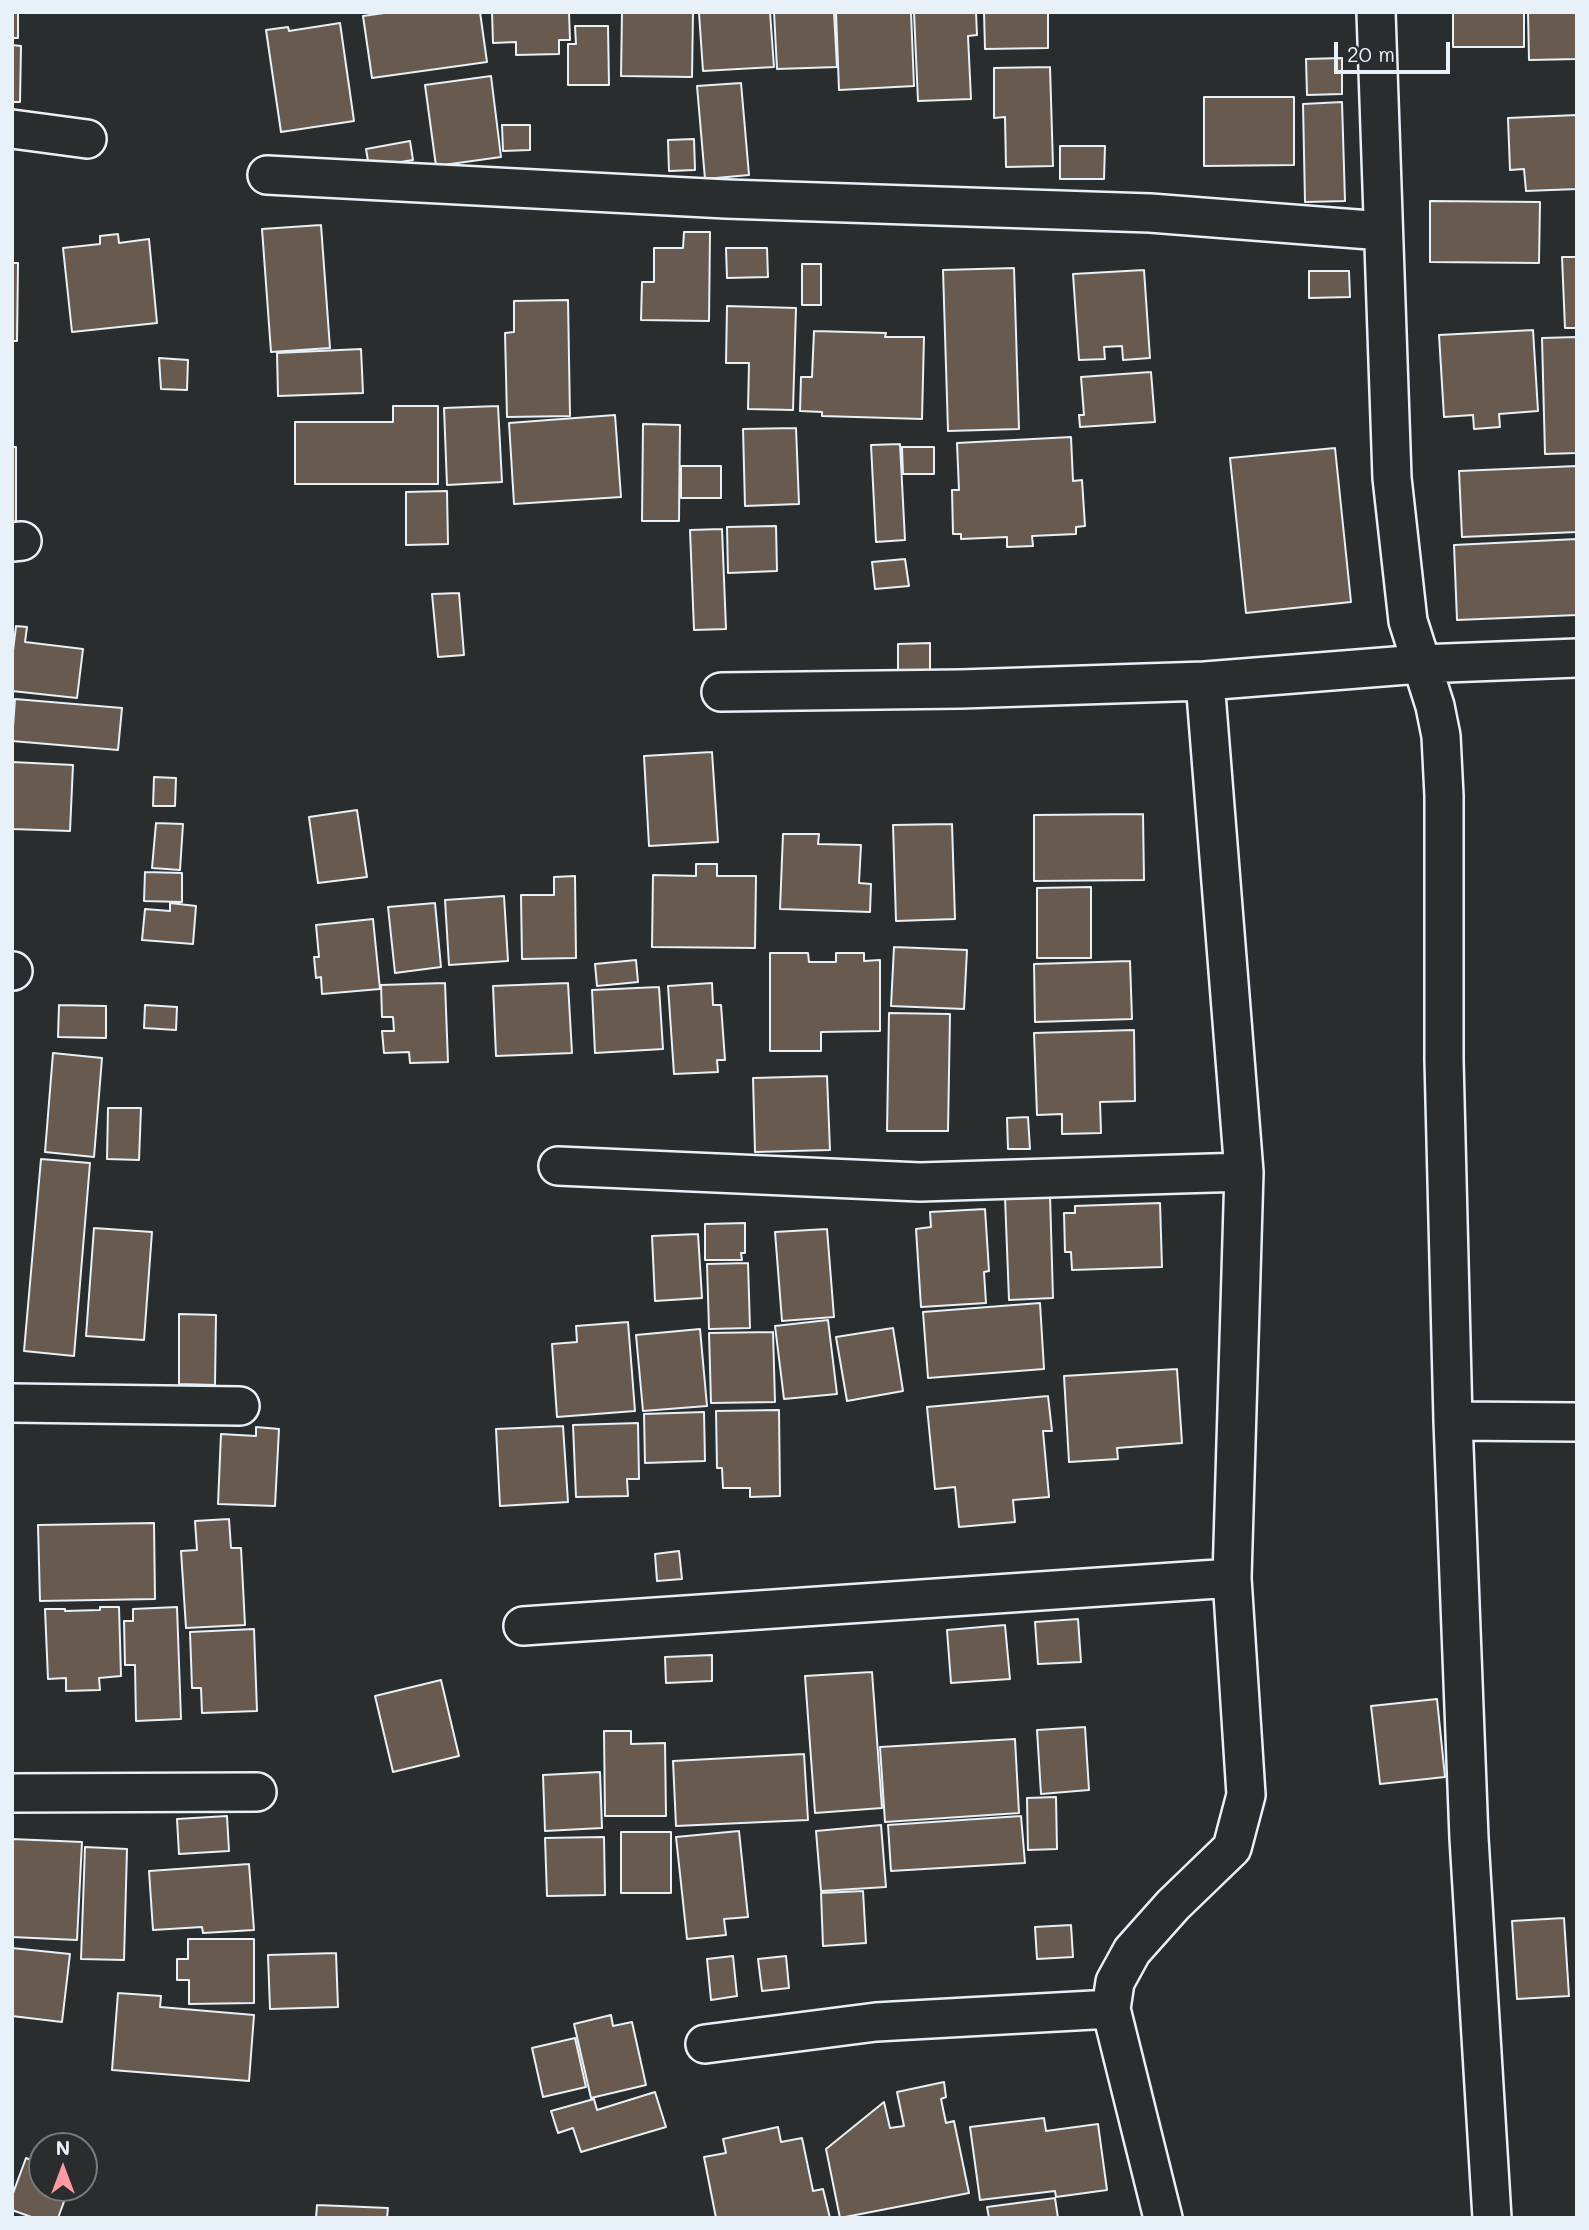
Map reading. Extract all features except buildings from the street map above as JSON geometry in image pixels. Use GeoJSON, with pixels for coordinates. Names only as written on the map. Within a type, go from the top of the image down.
{"type":"FeatureCollection","features":[{"type":"Feature","properties":{"kind":"street"},"geometry":{"type":"LineString","coordinates":[[1376,12],[1392,478],[1408,621],[1435,706],[1441,737],[1444,796],[1444,1060],[1453,1421],[1469,1838],[1492,2218]]}},
{"type":"Feature","properties":{"kind":"street"},"geometry":{"type":"LineString","coordinates":[[12,129],[87,139]]}},
{"type":"Feature","properties":{"kind":"street"},"geometry":{"type":"LineString","coordinates":[[267,175],[726,199],[1150,213],[1383,231]]}},
{"type":"Feature","properties":{"kind":"street"},"geometry":{"type":"LineString","coordinates":[[722,692],[948,689],[1205,681],[1420,664],[1577,658]]}},
{"type":"Feature","properties":{"kind":"street"},"geometry":{"type":"LineString","coordinates":[[1163,2218],[1111,2009],[1115,1982],[1132,1951],[1173,1905],[1232,1848],[1246,1795],[1232,1578],[1244,1172],[1205,681]]}},
{"type":"Feature","properties":{"kind":"street"},"geometry":{"type":"LineString","coordinates":[[558,1166],[920,1182],[1244,1172]]}},
{"type":"Feature","properties":{"kind":"street"},"geometry":{"type":"LineString","coordinates":[[12,1403],[240,1406]]}},
{"type":"Feature","properties":{"kind":"street"},"geometry":{"type":"LineString","coordinates":[[1453,1421],[1577,1422]]}},
{"type":"Feature","properties":{"kind":"street"},"geometry":{"type":"LineString","coordinates":[[523,1626],[1232,1578]]}},
{"type":"Feature","properties":{"kind":"street"},"geometry":{"type":"LineString","coordinates":[[12,1793],[257,1792]]}},
{"type":"Feature","properties":{"kind":"street"},"geometry":{"type":"LineString","coordinates":[[705,2044],[876,2022],[1111,2009]]}}]}
